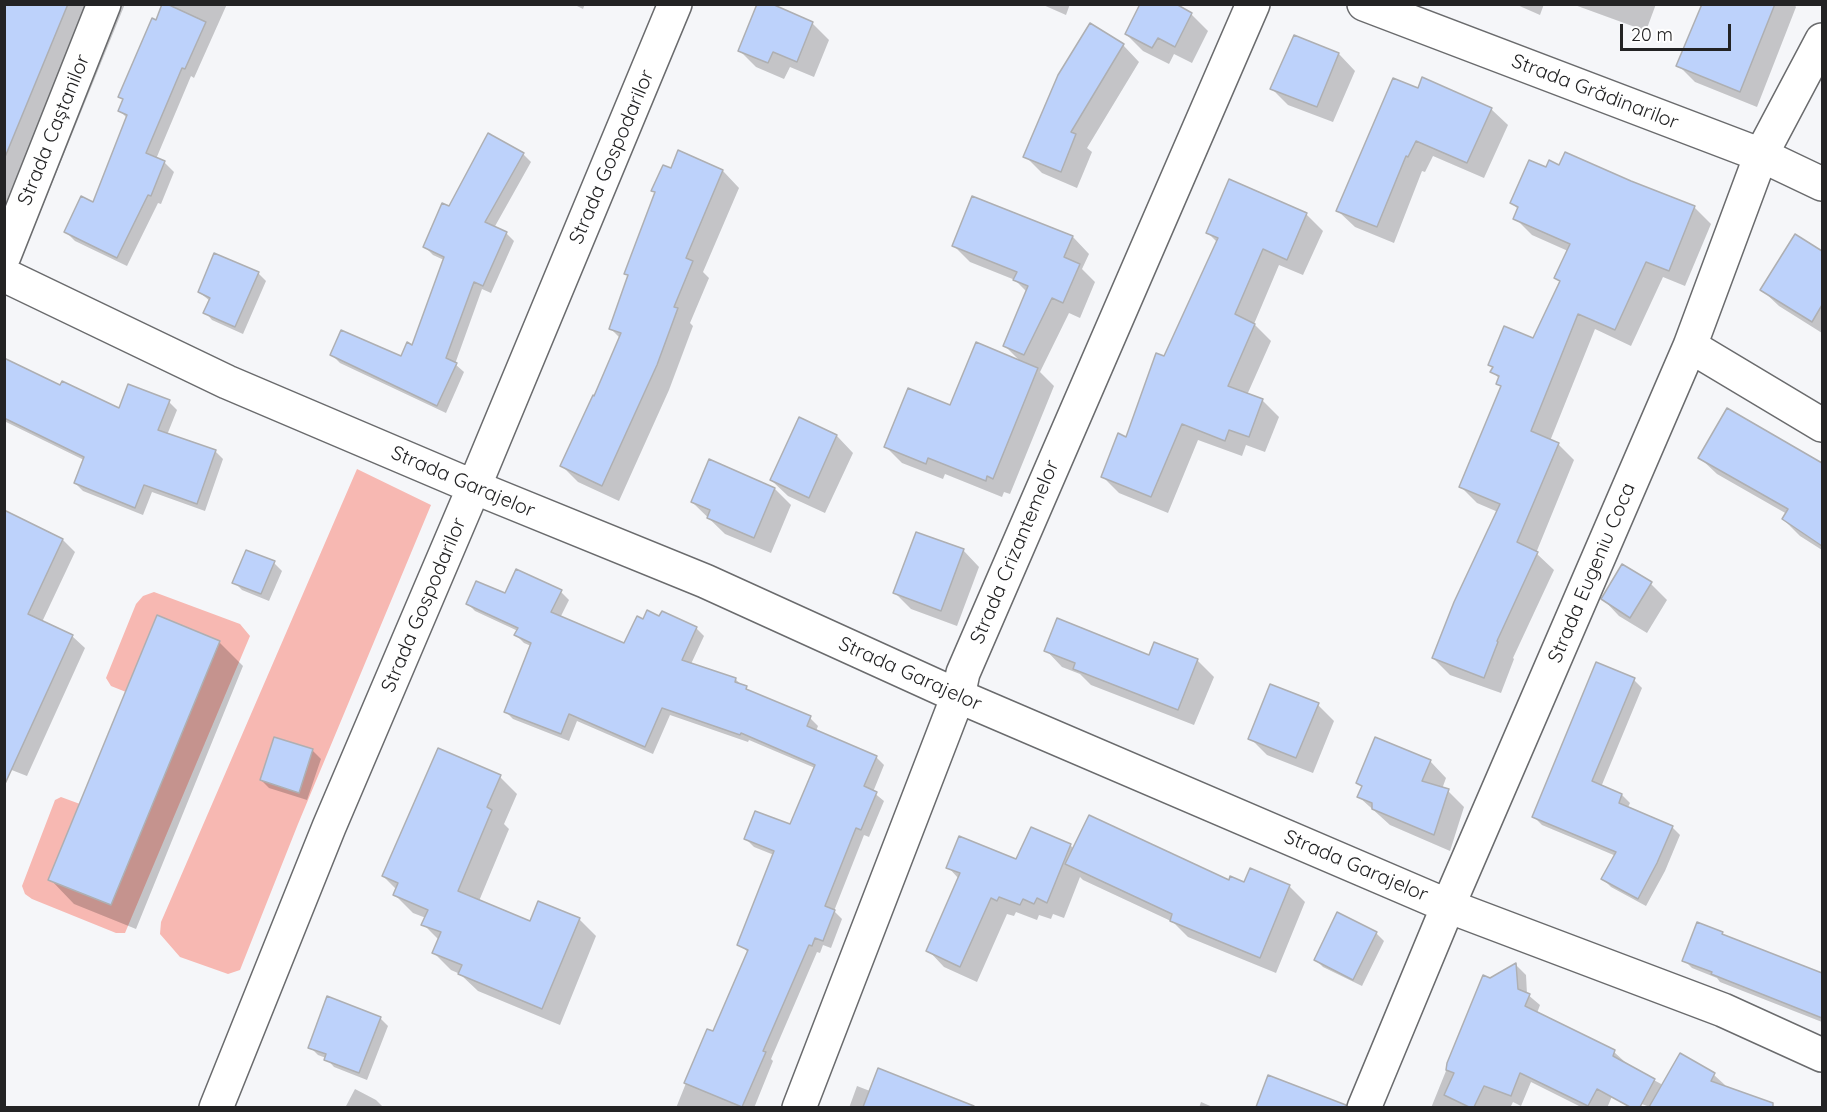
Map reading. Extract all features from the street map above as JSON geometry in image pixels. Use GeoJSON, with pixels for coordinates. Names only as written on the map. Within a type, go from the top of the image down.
{"type":"FeatureCollection","features":[{"type":"Feature","properties":{"kind":"street","name":"Strada Caștanilor"},"geometry":{"type":"LineString","coordinates":[[4,256],[104,4]]}},
{"type":"Feature","properties":{"kind":"street","name":"Strada Gospodarilor"},"geometry":{"type":"LineString","coordinates":[[216,1107],[329,827],[474,487],[675,4]]}},
{"type":"Feature","properties":{"kind":"street","name":"Strada Crizantemelor"},"geometry":{"type":"LineString","coordinates":[[798,1107],[958,696],[963,673],[1253,4]]}},
{"type":"Feature","properties":{"kind":"street","name":"Strada Grădinarilor"},"geometry":{"type":"LineString","coordinates":[[1364,4],[1761,155],[1822,184]]}},
{"type":"Feature","properties":{"kind":"street","name":"Strada Eugeniu Coca"},"geometry":{"type":"LineString","coordinates":[[1364,1107],[1448,906],[1690,346],[1761,155],[1822,40]]}},
{"type":"Feature","properties":{"kind":"street","name":"Strada Garajelor"},"geometry":{"type":"LineString","coordinates":[[4,275],[226,382],[474,487],[705,581],[958,696],[1448,906],[1723,1010],[1822,1055]]}},
{"type":"Feature","properties":{"kind":"street"},"geometry":{"type":"LineString","coordinates":[[1690,346],[1822,425]]}},
{"type":"Feature","properties":{"kind":"shaded area"},"geometry":{"type":"Polygon","coordinates":[[[357,469],[431,505],[298,824],[240,970],[228,974],[180,957],[160,934],[161,922],[357,469]]]}},
{"type":"Feature","properties":{"kind":"shaded area"},"geometry":{"type":"Polygon","coordinates":[[[154,592],[240,624],[250,636],[125,933],[116,933],[32,899],[25,894],[22,886],[55,800],[61,797],[80,804],[49,880],[111,905],[220,641],[157,615],[126,692],[111,686],[106,678],[136,604],[143,596],[154,592]]]}},
{"type":"Feature","properties":{"kind":"building"},"geometry":{"type":"Polygon","coordinates":[[[4,4],[68,4],[5,157],[4,157],[4,4]]]}},
{"type":"Feature","properties":{"kind":"building"},"geometry":{"type":"Polygon","coordinates":[[[162,4],[167,4],[206,22],[185,69],[182,68],[146,153],[165,161],[151,196],[148,195],[117,258],[64,232],[81,196],[93,202],[127,115],[118,111],[123,99],[118,97],[152,18],[156,20],[162,4]]]}},
{"type":"Feature","properties":{"kind":"building"},"geometry":{"type":"Polygon","coordinates":[[[757,4],[772,4],[813,22],[797,62],[773,52],[768,63],[738,51],[757,4]]]}},
{"type":"Feature","properties":{"kind":"building"},"geometry":{"type":"Polygon","coordinates":[[[1140,4],[1176,4],[1192,13],[1175,47],[1158,38],[1152,48],[1125,34],[1140,4]]]}},
{"type":"Feature","properties":{"kind":"building"},"geometry":{"type":"Polygon","coordinates":[[[1702,4],[1775,4],[1740,92],[1676,66],[1702,4]]]}},
{"type":"Feature","properties":{"kind":"building"},"geometry":{"type":"Polygon","coordinates":[[[1090,23],[1124,44],[1071,132],[1076,134],[1061,172],[1023,157],[1058,75],[1090,23]]]}},
{"type":"Feature","properties":{"kind":"building"},"geometry":{"type":"Polygon","coordinates":[[[1294,35],[1339,53],[1317,107],[1270,89],[1294,35]]]}},
{"type":"Feature","properties":{"kind":"building"},"geometry":{"type":"Polygon","coordinates":[[[1422,77],[1492,108],[1467,163],[1416,141],[1408,157],[1406,156],[1377,227],[1336,211],[1393,78],[1418,88],[1422,77]]]}},
{"type":"Feature","properties":{"kind":"building"},"geometry":{"type":"Polygon","coordinates":[[[488,133],[524,153],[485,222],[507,232],[483,286],[474,282],[446,358],[457,363],[437,406],[330,355],[341,330],[401,356],[407,342],[412,345],[444,257],[423,247],[442,203],[449,206],[488,133]]]}},
{"type":"Feature","properties":{"kind":"building"},"geometry":{"type":"Polygon","coordinates":[[[678,150],[723,170],[686,258],[693,261],[674,307],[678,308],[657,365],[602,486],[560,466],[621,333],[609,329],[628,275],[624,274],[655,192],[651,191],[663,165],[671,168],[678,150]]]}},
{"type":"Feature","properties":{"kind":"building"},"geometry":{"type":"Polygon","coordinates":[[[1565,152],[1695,206],[1669,271],[1646,262],[1615,330],[1578,314],[1531,431],[1559,443],[1517,542],[1538,552],[1497,641],[1484,678],[1432,658],[1454,602],[1500,504],[1459,487],[1501,386],[1496,384],[1499,376],[1490,372],[1493,367],[1488,365],[1504,326],[1533,338],[1560,281],[1554,278],[1570,244],[1513,219],[1518,207],[1510,203],[1529,160],[1546,167],[1549,160],[1559,165],[1565,152]]]}},
{"type":"Feature","properties":{"kind":"building"},"geometry":{"type":"Polygon","coordinates":[[[1229,179],[1307,213],[1287,260],[1263,249],[1235,314],[1255,324],[1228,386],[1263,399],[1249,437],[1229,430],[1225,441],[1182,424],[1151,497],[1101,477],[1118,433],[1126,437],[1156,353],[1164,356],[1218,238],[1206,233],[1229,179]]]}},
{"type":"Feature","properties":{"kind":"building"},"geometry":{"type":"Polygon","coordinates":[[[972,196],[1073,236],[1064,257],[1080,264],[1063,303],[1052,298],[1024,355],[1003,346],[1028,286],[1013,280],[1017,272],[952,246],[972,196]]]}},
{"type":"Feature","properties":{"kind":"building"},"geometry":{"type":"Polygon","coordinates":[[[1795,234],[1822,251],[1822,305],[1812,322],[1760,290],[1795,234]]]}},
{"type":"Feature","properties":{"kind":"building"},"geometry":{"type":"Polygon","coordinates":[[[214,253],[259,272],[235,327],[203,313],[210,298],[198,292],[214,253]]]}},
{"type":"Feature","properties":{"kind":"building"},"geometry":{"type":"Polygon","coordinates":[[[976,342],[1038,368],[993,479],[987,476],[986,481],[928,458],[926,464],[884,447],[908,388],[950,405],[976,342]]]}},
{"type":"Feature","properties":{"kind":"building"},"geometry":{"type":"Polygon","coordinates":[[[4,358],[60,385],[62,381],[119,408],[128,384],[170,400],[158,430],[216,450],[197,504],[144,485],[135,508],[74,483],[84,457],[4,418],[4,358]]]}},
{"type":"Feature","properties":{"kind":"building"},"geometry":{"type":"Polygon","coordinates":[[[1727,408],[1822,463],[1822,546],[1782,519],[1788,509],[1698,458],[1727,408]]]}},
{"type":"Feature","properties":{"kind":"building"},"geometry":{"type":"Polygon","coordinates":[[[799,417],[837,435],[809,498],[770,480],[799,417]]]}},
{"type":"Feature","properties":{"kind":"building"},"geometry":{"type":"Polygon","coordinates":[[[709,459],[775,488],[754,538],[707,518],[710,510],[691,502],[709,459]]]}},
{"type":"Feature","properties":{"kind":"building"},"geometry":{"type":"Polygon","coordinates":[[[4,510],[63,539],[28,614],[73,635],[4,786],[4,510]]]}},
{"type":"Feature","properties":{"kind":"building"},"geometry":{"type":"Polygon","coordinates":[[[916,532],[964,549],[941,611],[893,593],[916,532]]]}},
{"type":"Feature","properties":{"kind":"building"},"geometry":{"type":"Polygon","coordinates":[[[246,550],[275,561],[261,594],[232,583],[246,550]]]}},
{"type":"Feature","properties":{"kind":"building"},"geometry":{"type":"Polygon","coordinates":[[[1622,564],[1652,582],[1630,618],[1601,599],[1622,564]]]}},
{"type":"Feature","properties":{"kind":"building"},"geometry":{"type":"Polygon","coordinates":[[[516,569],[562,590],[551,612],[624,643],[637,616],[643,619],[647,610],[659,616],[662,611],[697,627],[682,660],[736,678],[735,682],[747,686],[746,689],[811,716],[807,726],[877,756],[864,786],[877,792],[861,830],[856,828],[825,906],[835,910],[823,941],[815,938],[812,946],[809,945],[763,1051],[766,1052],[742,1107],[684,1083],[707,1029],[713,1031],[748,950],[737,945],[774,851],[744,839],[755,811],[790,824],[815,765],[741,733],[740,735],[662,708],[645,747],[569,714],[561,734],[504,712],[531,643],[514,635],[518,628],[466,604],[476,581],[505,593],[516,569]]]}},
{"type":"Feature","properties":{"kind":"building"},"geometry":{"type":"Polygon","coordinates":[[[157,615],[220,641],[111,905],[48,880],[157,615]]]}},
{"type":"Feature","properties":{"kind":"building"},"geometry":{"type":"Polygon","coordinates":[[[1057,618],[1149,655],[1154,642],[1198,659],[1178,710],[1073,669],[1075,663],[1044,651],[1057,618]]]}},
{"type":"Feature","properties":{"kind":"building"},"geometry":{"type":"Polygon","coordinates":[[[1596,662],[1635,678],[1592,781],[1622,794],[1619,803],[1673,826],[1638,899],[1601,879],[1616,852],[1532,817],[1596,662]]]}},
{"type":"Feature","properties":{"kind":"building"},"geometry":{"type":"Polygon","coordinates":[[[1270,684],[1319,703],[1296,758],[1248,739],[1270,684]]]}},
{"type":"Feature","properties":{"kind":"building"},"geometry":{"type":"Polygon","coordinates":[[[274,737],[313,749],[299,793],[260,780],[274,737]]]}},
{"type":"Feature","properties":{"kind":"building"},"geometry":{"type":"Polygon","coordinates":[[[1375,737],[1431,760],[1422,781],[1449,789],[1434,835],[1372,809],[1372,803],[1357,797],[1362,786],[1356,783],[1375,737]]]}},
{"type":"Feature","properties":{"kind":"building"},"geometry":{"type":"Polygon","coordinates":[[[438,748],[501,775],[487,807],[492,810],[458,891],[530,921],[538,901],[580,918],[542,1009],[458,974],[462,965],[432,953],[441,932],[421,925],[428,910],[393,895],[398,883],[382,876],[438,748]]]}},
{"type":"Feature","properties":{"kind":"building"},"geometry":{"type":"Polygon","coordinates":[[[1089,815],[1229,880],[1230,876],[1244,882],[1250,868],[1290,885],[1260,958],[1170,921],[1172,914],[1065,864],[1089,815]]]}},
{"type":"Feature","properties":{"kind":"building"},"geometry":{"type":"Polygon","coordinates":[[[1031,827],[1071,844],[1047,903],[1037,898],[1034,904],[1023,899],[1020,905],[999,897],[997,901],[991,898],[960,967],[926,951],[960,873],[946,868],[959,836],[1016,859],[1031,827]]]}},
{"type":"Feature","properties":{"kind":"building"},"geometry":{"type":"Polygon","coordinates":[[[1337,912],[1377,932],[1353,980],[1314,960],[1337,912]]]}},
{"type":"Feature","properties":{"kind":"building"},"geometry":{"type":"Polygon","coordinates":[[[1697,922],[1822,973],[1822,1018],[1682,961],[1697,922]]]}},
{"type":"Feature","properties":{"kind":"building"},"geometry":{"type":"Polygon","coordinates":[[[1516,963],[1518,989],[1530,994],[1525,1006],[1615,1050],[1613,1056],[1655,1079],[1640,1107],[1630,1107],[1597,1089],[1588,1106],[1520,1073],[1511,1096],[1484,1086],[1474,1107],[1469,1107],[1444,1095],[1454,1073],[1446,1070],[1447,1063],[1483,975],[1490,978],[1516,963]]]}},
{"type":"Feature","properties":{"kind":"building"},"geometry":{"type":"Polygon","coordinates":[[[327,996],[381,1017],[359,1073],[324,1060],[326,1054],[308,1048],[327,996]]]}},
{"type":"Feature","properties":{"kind":"building"},"geometry":{"type":"Polygon","coordinates":[[[1680,1053],[1715,1073],[1711,1081],[1773,1103],[1773,1107],[1649,1107],[1680,1053]]]}},
{"type":"Feature","properties":{"kind":"building"},"geometry":{"type":"Polygon","coordinates":[[[878,1068],[974,1106],[974,1107],[863,1107],[878,1068]]]}},
{"type":"Feature","properties":{"kind":"building"},"geometry":{"type":"Polygon","coordinates":[[[1268,1075],[1346,1105],[1345,1107],[1256,1107],[1268,1075]]]}}]}
